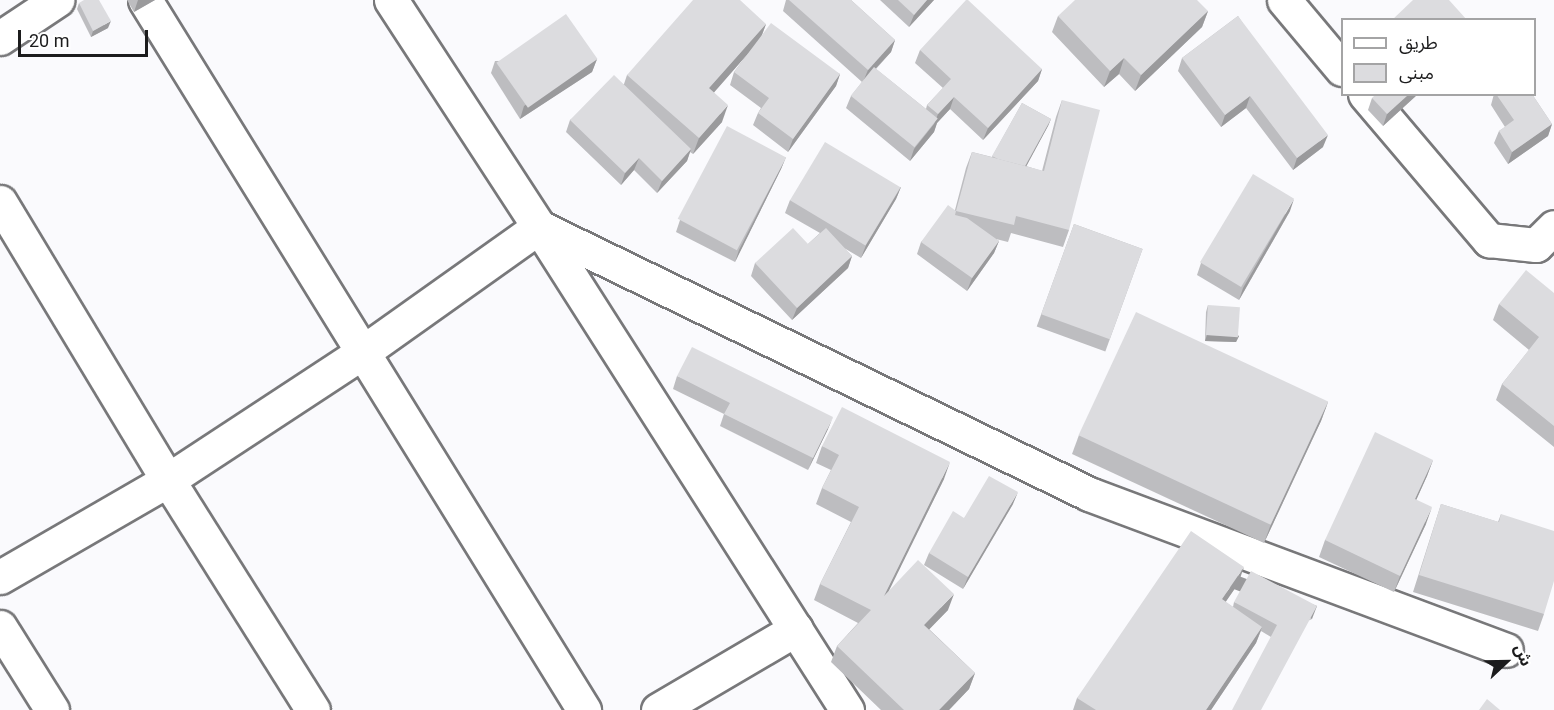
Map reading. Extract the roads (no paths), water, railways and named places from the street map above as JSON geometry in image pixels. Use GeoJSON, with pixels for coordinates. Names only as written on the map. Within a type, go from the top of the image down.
{"type":"FeatureCollection","features":[{"type":"Feature","properties":{"kind":"street"},"geometry":{"type":"LineString","coordinates":[[0,38],[57,0]]}},
{"type":"Feature","properties":{"kind":"street"},"geometry":{"type":"LineString","coordinates":[[145,0],[584,710]]}},
{"type":"Feature","properties":{"kind":"street"},"geometry":{"type":"LineString","coordinates":[[391,0],[539,227],[847,710]]}},
{"type":"Feature","properties":{"kind":"street"},"geometry":{"type":"LineString","coordinates":[[1284,0],[1341,68]]}},
{"type":"Feature","properties":{"kind":"street"},"geometry":{"type":"LineString","coordinates":[[1367,96],[1489,240],[1536,245],[1554,226]]}},
{"type":"Feature","properties":{"kind":"street"},"geometry":{"type":"LineString","coordinates":[[0,201],[168,480],[314,710]]}},
{"type":"Feature","properties":{"kind":"street"},"geometry":{"type":"LineString","coordinates":[[0,577],[168,480],[363,352],[539,227]]}},
{"type":"Feature","properties":{"kind":"street"},"geometry":{"type":"LineString","coordinates":[[539,227],[1089,494],[1506,650]]}},
{"type":"Feature","properties":{"kind":"street"},"geometry":{"type":"LineString","coordinates":[[0,627],[52,710]]}},
{"type":"Feature","properties":{"kind":"street"},"geometry":{"type":"LineString","coordinates":[[658,710],[796,629]]}}]}
